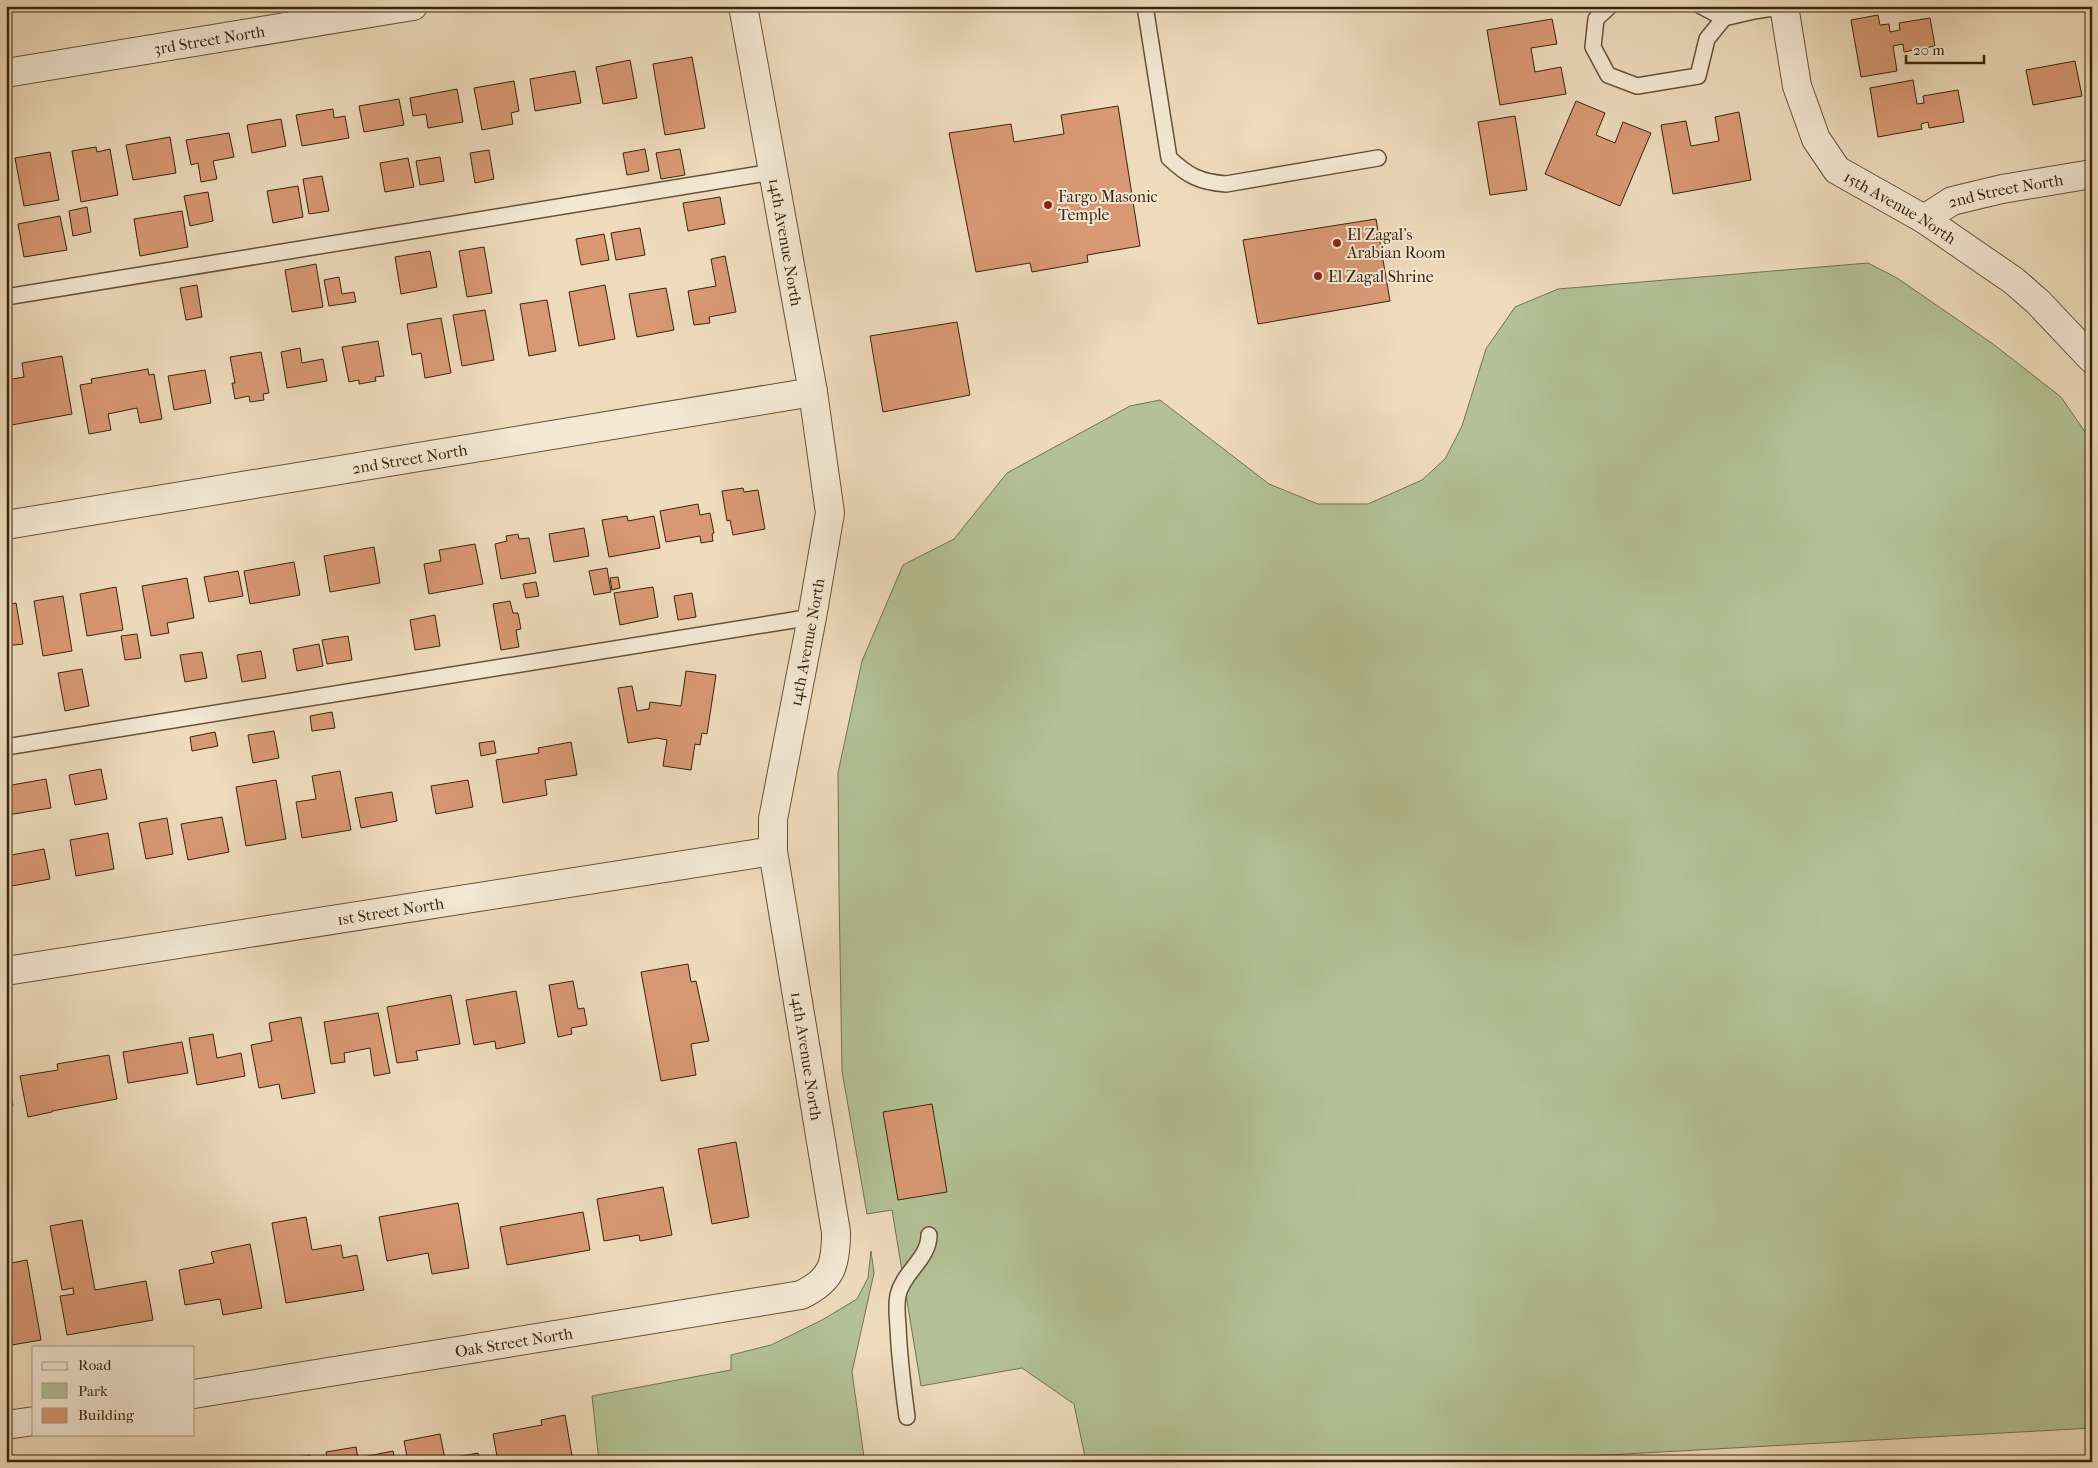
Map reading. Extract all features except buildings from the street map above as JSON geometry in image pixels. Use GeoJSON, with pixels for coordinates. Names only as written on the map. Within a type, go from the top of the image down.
{"type":"FeatureCollection","features":[{"type":"Feature","properties":{"kind":"street","name":"3rd Street North"},"geometry":{"type":"LineString","coordinates":[[6,73],[412,6]]}},
{"type":"Feature","properties":{"kind":"street","name":"14th Avenue North"},"geometry":{"type":"LineString","coordinates":[[743,6],[813,392],[830,512],[773,819],[773,851],[836,1232],[836,1256],[827,1276]]}},
{"type":"Feature","properties":{"kind":"street","name":"15th Avenue North"},"geometry":{"type":"LineString","coordinates":[[1785,6],[1797,86],[1816,139],[1837,170],[1924,219],[2014,280],[2038,302],[2092,360]]}},
{"type":"Feature","properties":{"kind":"street","name":"2nd Street North"},"geometry":{"type":"LineString","coordinates":[[1924,219],[1952,201],[2092,174]]}},
{"type":"Feature","properties":{"kind":"street","name":"2nd Street North"},"geometry":{"type":"LineString","coordinates":[[6,525],[813,392]]}},
{"type":"Feature","properties":{"kind":"street","name":"1st Street North"},"geometry":{"type":"LineString","coordinates":[[6,971],[773,851]]}},
{"type":"Feature","properties":{"kind":"street","name":"Oak Street North"},"geometry":{"type":"LineString","coordinates":[[195,1394],[801,1295],[816,1288],[827,1276]]}},
{"type":"Feature","properties":{"kind":"street"},"geometry":{"type":"LineString","coordinates":[[6,1425],[32,1421]]}},
{"type":"Feature","properties":{"kind":"lane"},"geometry":{"type":"LineString","coordinates":[[1145,6],[1169,158],[1194,178],[1209,183],[1226,184],[1378,158]]}},
{"type":"Feature","properties":{"kind":"lane"},"geometry":{"type":"LineString","coordinates":[[1610,6],[1596,19],[1593,47],[1608,74],[1637,86],[1698,76],[1707,39],[1724,18]]}},
{"type":"Feature","properties":{"kind":"lane"},"geometry":{"type":"LineString","coordinates":[[1701,6],[1724,18],[1785,6]]}},
{"type":"Feature","properties":{"kind":"lane"},"geometry":{"type":"LineString","coordinates":[[6,297],[773,172]]}},
{"type":"Feature","properties":{"kind":"lane"},"geometry":{"type":"LineString","coordinates":[[6,747],[812,617]]}},
{"type":"Feature","properties":{"kind":"lane"},"geometry":{"type":"LineString","coordinates":[[907,1418],[899,1347],[898,1293],[929,1244],[929,1235]]}},
{"type":"Feature","properties":{"kind":"green space"},"geometry":{"type":"Polygon","coordinates":[[[1868,263],[1897,278],[1993,344],[2061,397],[2092,442],[2092,1428],[1481,1462],[1086,1462],[1074,1404],[1022,1368],[921,1386],[892,1210],[867,1214],[842,1071],[838,773],[862,661],[903,565],[954,539],[1007,473],[1130,406],[1160,400],[1269,484],[1318,504],[1368,504],[1422,480],[1445,459],[1462,426],[1486,349],[1515,307],[1558,289],[1868,263]]]}},
{"type":"Feature","properties":{"kind":"green space"},"geometry":{"type":"Polygon","coordinates":[[[871,1251],[874,1273],[852,1372],[864,1457],[852,1462],[599,1462],[592,1396],[731,1370],[731,1355],[771,1345],[822,1320],[857,1299],[868,1278],[871,1251]]]}},
{"type":"Feature","properties":{"kind":"place","name":"Fargo Masonic Temple"},"geometry":{"type":"Point","coordinates":[1048,205]}},
{"type":"Feature","properties":{"kind":"place","name":"El Zagal's Arabian Room"},"geometry":{"type":"Point","coordinates":[1337,243]}},
{"type":"Feature","properties":{"kind":"place","name":"El Zagal Shrine"},"geometry":{"type":"Point","coordinates":[1318,276]}}]}
